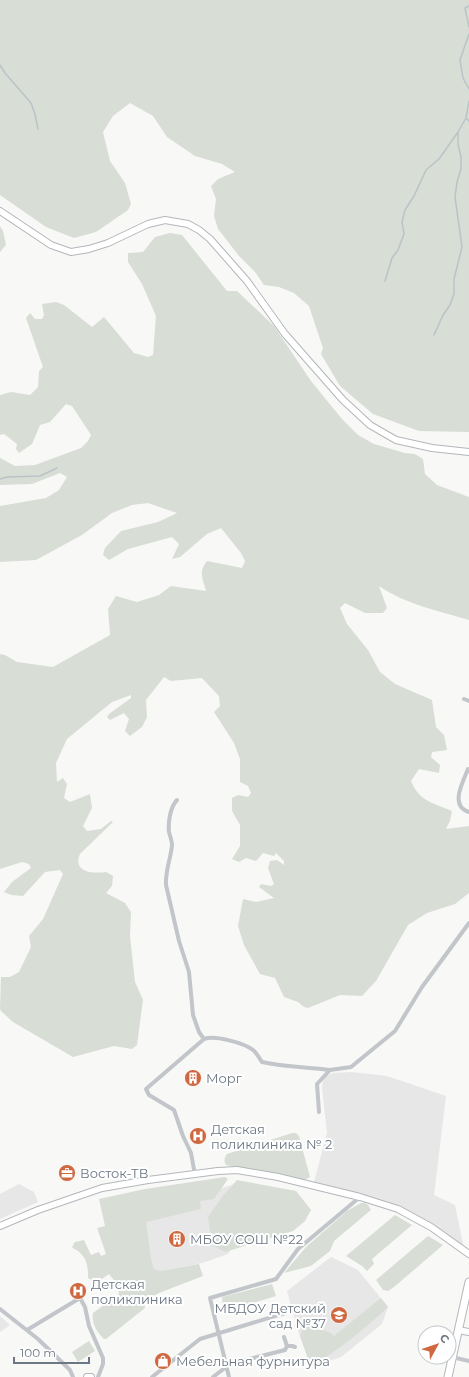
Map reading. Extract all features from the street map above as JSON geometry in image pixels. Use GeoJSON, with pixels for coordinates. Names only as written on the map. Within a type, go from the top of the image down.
{"type":"FeatureCollection","features":[{"type":"Feature","properties":{"kind":"main road"},"geometry":{"type":"LineString","coordinates":[[457,1334],[469,1282]]}},
{"type":"Feature","properties":{"kind":"main road"},"geometry":{"type":"LineString","coordinates":[[448,1377],[450,1365]]}},
{"type":"Feature","properties":{"kind":"street"},"geometry":{"type":"LineString","coordinates":[[0,211],[51,245],[71,252],[89,250],[108,243],[148,224],[165,220],[188,224],[200,230],[210,239],[246,281],[286,334],[343,400],[370,425],[396,440],[432,448],[469,452]]}},
{"type":"Feature","properties":{"kind":"street"},"geometry":{"type":"LineString","coordinates":[[464,699],[469,701]]}},
{"type":"Feature","properties":{"kind":"street"},"geometry":{"type":"LineString","coordinates":[[469,768],[458,798],[460,807],[464,811],[469,812]]}},
{"type":"Feature","properties":{"kind":"street"},"geometry":{"type":"LineString","coordinates":[[178,800],[174,804],[170,818],[169,831],[172,844],[166,876],[166,885],[179,941],[189,972],[193,1015],[199,1032],[204,1040]]}},
{"type":"Feature","properties":{"kind":"street"},"geometry":{"type":"LineString","coordinates":[[195,1175],[191,1153],[174,1110],[149,1095],[146,1089],[204,1040],[212,1037],[246,1046],[254,1051],[262,1062],[277,1066],[307,1067],[330,1070],[351,1067],[395,1031],[422,987],[469,923]]}},
{"type":"Feature","properties":{"kind":"street"},"geometry":{"type":"LineString","coordinates":[[319,1112],[317,1084],[330,1070]]}},
{"type":"Feature","properties":{"kind":"street"},"geometry":{"type":"LineString","coordinates":[[0,1226],[38,1210],[102,1188],[148,1180],[237,1170],[278,1177],[360,1197],[398,1209],[448,1238],[469,1254]]}},
{"type":"Feature","properties":{"kind":"street"},"geometry":{"type":"LineString","coordinates":[[229,1377],[210,1298],[276,1279],[298,1249],[360,1197]]}},
{"type":"Feature","properties":{"kind":"street"},"geometry":{"type":"LineString","coordinates":[[27,1330],[80,1298],[86,1307],[89,1326],[103,1358],[103,1364],[98,1377]]}},
{"type":"Feature","properties":{"kind":"street"},"geometry":{"type":"LineString","coordinates":[[0,1309],[38,1339],[74,1377]]}},
{"type":"Feature","properties":{"kind":"street"},"geometry":{"type":"LineString","coordinates":[[152,1377],[200,1338],[285,1313]]}},
{"type":"Feature","properties":{"kind":"street"},"geometry":{"type":"LineString","coordinates":[[458,1330],[469,1332]]}},
{"type":"Feature","properties":{"kind":"street"},"geometry":{"type":"LineString","coordinates":[[284,1337],[287,1346]]}},
{"type":"Feature","properties":{"kind":"street"},"geometry":{"type":"LineString","coordinates":[[213,1377],[230,1364],[285,1350],[287,1346]]}},
{"type":"Feature","properties":{"kind":"street"},"geometry":{"type":"LineString","coordinates":[[287,1346],[295,1347]]}},
{"type":"Feature","properties":{"kind":"street"},"geometry":{"type":"LineString","coordinates":[[457,1358],[469,1361]]}},
{"type":"Feature","properties":{"kind":"shaded area"},"geometry":{"type":"Polygon","coordinates":[[[0,0],[469,0],[469,432],[419,431],[373,414],[340,386],[321,354],[323,348],[309,306],[294,293],[279,287],[264,285],[255,272],[239,256],[218,229],[214,216],[216,199],[211,186],[218,179],[235,172],[222,164],[195,156],[167,137],[153,116],[130,103],[113,116],[103,132],[110,161],[125,183],[131,204],[128,210],[96,232],[74,238],[46,227],[0,195],[0,0]]]}},
{"type":"Feature","properties":{"kind":"shaded area"},"geometry":{"type":"Polygon","coordinates":[[[0,226],[3,231],[6,245],[0,252],[0,226]]]}},
{"type":"Feature","properties":{"kind":"shaded area"},"geometry":{"type":"Polygon","coordinates":[[[170,233],[182,235],[227,291],[237,291],[274,326],[311,381],[342,419],[358,435],[374,444],[405,453],[415,454],[423,459],[425,474],[437,485],[469,497],[469,620],[400,598],[379,586],[387,608],[383,613],[365,613],[345,603],[340,608],[347,624],[368,650],[380,672],[395,684],[432,700],[436,727],[444,735],[447,750],[432,752],[431,757],[440,765],[439,773],[419,769],[411,781],[414,788],[422,797],[452,811],[450,821],[446,829],[469,826],[469,893],[455,904],[427,913],[408,925],[376,981],[362,996],[340,995],[308,1008],[304,1007],[298,1002],[284,997],[275,978],[260,974],[244,945],[238,926],[243,899],[256,902],[274,898],[259,887],[261,884],[271,886],[274,884],[268,868],[270,861],[277,860],[284,865],[284,861],[276,853],[274,856],[263,853],[256,861],[246,858],[239,862],[232,859],[240,846],[240,825],[232,811],[232,798],[238,795],[248,797],[251,793],[248,786],[240,782],[240,759],[234,743],[214,712],[220,706],[219,696],[202,678],[171,681],[164,677],[146,700],[147,717],[142,727],[130,736],[125,731],[129,719],[124,713],[110,720],[107,717],[131,698],[131,695],[112,702],[67,739],[56,763],[57,782],[63,778],[67,784],[64,798],[70,802],[90,794],[92,808],[83,826],[87,831],[101,829],[111,821],[113,822],[80,854],[78,860],[81,868],[85,870],[95,873],[106,872],[113,876],[112,886],[106,893],[125,903],[131,912],[130,936],[135,982],[143,1000],[137,1045],[132,1049],[114,1046],[73,1057],[13,1022],[0,1009],[1,977],[10,977],[19,972],[31,947],[29,936],[43,919],[63,874],[60,870],[45,872],[23,896],[11,895],[4,892],[12,882],[31,868],[29,864],[22,862],[0,869],[0,654],[5,655],[17,662],[53,667],[110,635],[108,609],[116,596],[137,602],[159,595],[171,586],[206,591],[202,572],[207,561],[242,568],[245,561],[241,553],[221,528],[207,534],[180,557],[172,559],[179,544],[172,537],[128,549],[109,560],[103,555],[105,548],[121,531],[158,522],[177,513],[148,503],[132,505],[112,513],[82,535],[36,560],[0,562],[0,506],[46,498],[59,490],[67,477],[60,473],[32,484],[0,485],[0,458],[15,466],[35,465],[81,448],[88,441],[91,435],[72,406],[66,404],[50,422],[40,425],[32,444],[19,453],[16,449],[17,444],[4,434],[0,435],[0,395],[11,392],[30,395],[38,387],[39,371],[43,367],[26,318],[30,313],[35,319],[42,319],[44,315],[42,304],[56,302],[64,305],[92,327],[104,317],[134,353],[148,357],[153,355],[156,316],[142,284],[128,262],[128,253],[143,252],[155,237],[170,233]]]}},
{"type":"Feature","properties":{"kind":"shaded area"},"geometry":{"type":"Polygon","coordinates":[[[352,1072],[387,1076],[446,1096],[434,1195],[455,1205],[464,1249],[398,1209],[313,1186],[327,1133],[322,1088],[324,1078],[332,1073],[352,1072]]]}},
{"type":"Feature","properties":{"kind":"shaded area"},"geometry":{"type":"Polygon","coordinates":[[[296,1133],[299,1136],[310,1177],[305,1180],[226,1165],[225,1157],[227,1154],[296,1133]]]}},
{"type":"Feature","properties":{"kind":"shaded area"},"geometry":{"type":"Polygon","coordinates":[[[225,1177],[228,1179],[214,1199],[200,1201],[201,1209],[146,1222],[151,1259],[154,1269],[160,1271],[199,1264],[203,1276],[159,1293],[144,1301],[145,1308],[106,1339],[104,1339],[95,1327],[93,1313],[119,1294],[117,1284],[109,1274],[96,1283],[88,1278],[88,1268],[85,1259],[72,1247],[75,1242],[84,1240],[91,1255],[99,1252],[101,1256],[106,1254],[97,1228],[105,1226],[99,1199],[145,1189],[225,1177]]]}},
{"type":"Feature","properties":{"kind":"shaded area"},"geometry":{"type":"Polygon","coordinates":[[[237,1180],[296,1191],[311,1210],[305,1221],[293,1231],[225,1252],[212,1245],[208,1217],[222,1197],[237,1180]]]}},
{"type":"Feature","properties":{"kind":"shaded area"},"geometry":{"type":"Polygon","coordinates":[[[238,1183],[296,1191],[311,1210],[289,1229],[232,1248],[228,1254],[202,1263],[160,1271],[143,1270],[141,1213],[238,1183]]]}},
{"type":"Feature","properties":{"kind":"shaded area"},"geometry":{"type":"Polygon","coordinates":[[[19,1184],[34,1192],[38,1202],[0,1219],[0,1194],[19,1184]]]}},
{"type":"Feature","properties":{"kind":"shaded area"},"geometry":{"type":"Polygon","coordinates":[[[361,1203],[368,1205],[371,1210],[334,1241],[330,1251],[311,1266],[284,1273],[306,1247],[347,1211],[361,1203]]]}},
{"type":"Feature","properties":{"kind":"shaded area"},"geometry":{"type":"Polygon","coordinates":[[[395,1215],[412,1225],[372,1259],[374,1264],[367,1271],[346,1256],[395,1215]]]}},
{"type":"Feature","properties":{"kind":"shaded area"},"geometry":{"type":"Polygon","coordinates":[[[428,1236],[443,1245],[394,1287],[388,1291],[383,1290],[376,1280],[428,1236]]]}},
{"type":"Feature","properties":{"kind":"shaded area","name":"МБДОУ Детский сад №37"},"geometry":{"type":"Polygon","coordinates":[[[331,1257],[358,1270],[388,1307],[382,1324],[341,1357],[311,1367],[298,1331],[287,1291],[331,1257]]]}},
{"type":"Feature","properties":{"kind":"shaded area"},"geometry":{"type":"Polygon","coordinates":[[[272,1284],[276,1296],[220,1313],[219,1309],[223,1307],[222,1297],[272,1284]]]}},
{"type":"Feature","properties":{"kind":"shaded area"},"geometry":{"type":"Polygon","coordinates":[[[381,1298],[388,1307],[351,1339],[311,1367],[300,1336],[304,1326],[329,1332],[334,1336],[381,1298]]]}},
{"type":"Feature","properties":{"kind":"shaded area"},"geometry":{"type":"Polygon","coordinates":[[[0,1316],[10,1325],[0,1332],[0,1316]]]}},
{"type":"Feature","properties":{"kind":"shaded area"},"geometry":{"type":"Polygon","coordinates":[[[89,1341],[95,1351],[78,1362],[72,1352],[89,1341]]]}},
{"type":"Feature","properties":{"kind":"waterway"},"geometry":{"type":"LineString","coordinates":[[469,6],[465,8],[469,27]]}},
{"type":"Feature","properties":{"kind":"waterway"},"geometry":{"type":"LineString","coordinates":[[469,34],[460,60],[463,78],[469,89]]}},
{"type":"Feature","properties":{"kind":"waterway"},"geometry":{"type":"LineString","coordinates":[[0,65],[31,103],[38,129]]}},
{"type":"Feature","properties":{"kind":"waterway"},"geometry":{"type":"LineString","coordinates":[[434,335],[443,315],[450,305],[454,294],[454,279],[462,247],[455,197],[461,169],[458,132],[466,118],[469,101]]}},
{"type":"Feature","properties":{"kind":"waterway"},"geometry":{"type":"LineString","coordinates":[[466,118],[469,121]]}},
{"type":"Feature","properties":{"kind":"waterway"},"geometry":{"type":"LineString","coordinates":[[385,281],[392,258],[398,250],[404,234],[402,222],[405,210],[414,196],[426,170],[439,159],[458,132]]}},
{"type":"Feature","properties":{"kind":"waterway"},"geometry":{"type":"LineString","coordinates":[[0,479],[7,477],[40,476],[57,468]]}},
{"type":"Feature","properties":{"kind":"place","name":"Морг"},"geometry":{"type":"Point","coordinates":[193,1078]}},
{"type":"Feature","properties":{"kind":"place","name":"Детская поликлиника № 2"},"geometry":{"type":"Point","coordinates":[198,1136]}},
{"type":"Feature","properties":{"kind":"place","name":"Восток-ТВ"},"geometry":{"type":"Point","coordinates":[67,1173]}},
{"type":"Feature","properties":{"kind":"place","name":"МБОУ СОШ №22"},"geometry":{"type":"Point","coordinates":[177,1239]}},
{"type":"Feature","properties":{"kind":"place","name":"Детская поликлиника"},"geometry":{"type":"Point","coordinates":[78,1291]}},
{"type":"Feature","properties":{"kind":"place","name":"МБДОУ Детский сад №37"},"geometry":{"type":"Point","coordinates":[339,1315]}},
{"type":"Feature","properties":{"kind":"place","name":"Мебельная фурнитура"},"geometry":{"type":"Point","coordinates":[163,1361]}}]}
